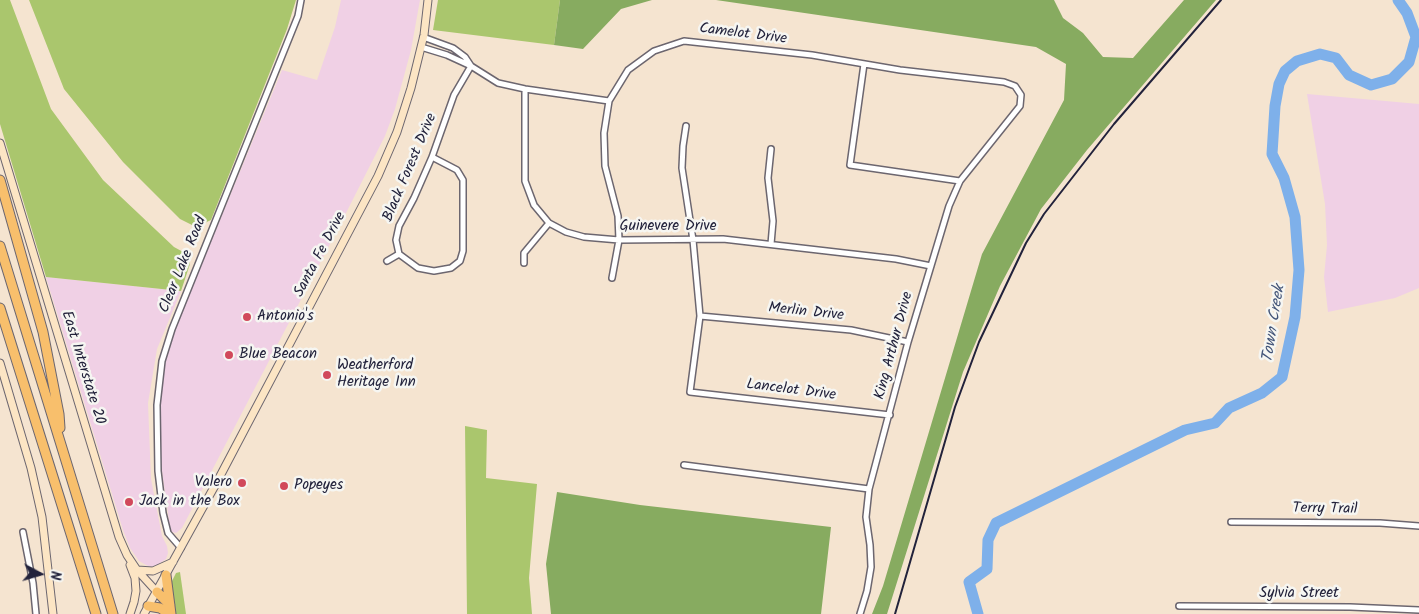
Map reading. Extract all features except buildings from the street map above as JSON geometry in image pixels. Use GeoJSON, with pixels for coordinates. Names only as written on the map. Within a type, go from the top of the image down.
{"type":"FeatureCollection","features":[{"type":"Feature","properties":{"kind":"highway"},"geometry":{"type":"LineString","coordinates":[[0,180],[43,332],[59,414],[60,438]]}},
{"type":"Feature","properties":{"kind":"highway"},"geometry":{"type":"LineString","coordinates":[[0,246],[113,614]]}},
{"type":"Feature","properties":{"kind":"highway"},"geometry":{"type":"LineString","coordinates":[[0,308],[96,614]]}},
{"type":"Feature","properties":{"kind":"highway"},"geometry":{"type":"LineString","coordinates":[[166,575],[170,611]]}},
{"type":"Feature","properties":{"kind":"highway"},"geometry":{"type":"LineString","coordinates":[[157,592],[170,611]]}},
{"type":"Feature","properties":{"kind":"highway"},"geometry":{"type":"LineString","coordinates":[[146,610],[160,608],[170,611]]}},
{"type":"Feature","properties":{"kind":"main road","name":"Santa Fe Drive"},"geometry":{"type":"LineString","coordinates":[[146,610],[181,548],[378,176],[397,132],[411,88],[423,37],[428,0]]}},
{"type":"Feature","properties":{"kind":"main road","name":"East Interstate 20"},"geometry":{"type":"LineString","coordinates":[[0,143],[119,537],[127,555],[137,570],[157,592]]}},
{"type":"Feature","properties":{"kind":"main road"},"geometry":{"type":"LineString","coordinates":[[0,363],[31,468],[42,517],[53,614]]}},
{"type":"Feature","properties":{"kind":"main road"},"geometry":{"type":"LineString","coordinates":[[127,555],[135,578],[134,602],[130,614]]}},
{"type":"Feature","properties":{"kind":"main road"},"geometry":{"type":"LineString","coordinates":[[137,570],[153,571],[173,562]]}},
{"type":"Feature","properties":{"kind":"street","name":"Clear Lake Road"},"geometry":{"type":"LineString","coordinates":[[181,548],[168,533],[163,513],[158,471],[157,405],[162,361],[172,329],[298,16],[301,0]]}},
{"type":"Feature","properties":{"kind":"street"},"geometry":{"type":"LineString","coordinates":[[423,37],[453,48],[465,56],[471,66]]}},
{"type":"Feature","properties":{"kind":"street","name":"Camelot Drive"},"geometry":{"type":"LineString","coordinates":[[612,278],[619,240],[618,216],[605,166],[604,133],[609,101],[628,70],[654,50],[684,41],[812,55],[944,76],[1004,82],[1015,86],[1021,95],[1020,106]]}},
{"type":"Feature","properties":{"kind":"street"},"geometry":{"type":"LineString","coordinates":[[421,47],[471,66],[498,82],[525,89],[609,101]]}},
{"type":"Feature","properties":{"kind":"street"},"geometry":{"type":"LineString","coordinates":[[864,64],[850,165],[960,181]]}},
{"type":"Feature","properties":{"kind":"street","name":"Black Forest Drive"},"geometry":{"type":"LineString","coordinates":[[399,254],[396,240],[399,226],[432,157],[454,95],[471,66]]}},
{"type":"Feature","properties":{"kind":"street","name":"Guinevere Drive"},"geometry":{"type":"LineString","coordinates":[[525,89],[525,181],[534,206],[549,223],[566,232],[584,237],[619,240],[723,239],[896,259],[930,266]]}},
{"type":"Feature","properties":{"kind":"street","name":"King Arthur Drive"},"geometry":{"type":"LineString","coordinates":[[860,614],[872,567],[866,517],[869,489],[930,266],[949,206],[960,181],[1020,106]]}},
{"type":"Feature","properties":{"kind":"street"},"geometry":{"type":"LineString","coordinates":[[686,126],[682,146],[682,168],[693,240],[700,316]]}},
{"type":"Feature","properties":{"kind":"street"},"geometry":{"type":"LineString","coordinates":[[770,149],[768,178],[773,221],[771,244]]}},
{"type":"Feature","properties":{"kind":"street"},"geometry":{"type":"LineString","coordinates":[[387,261],[399,254],[418,268],[434,271],[451,268],[460,261],[463,251],[462,180],[456,170],[432,157]]}},
{"type":"Feature","properties":{"kind":"street"},"geometry":{"type":"LineString","coordinates":[[524,263],[524,253],[549,223]]}},
{"type":"Feature","properties":{"kind":"street","name":"Merlin Drive"},"geometry":{"type":"LineString","coordinates":[[700,316],[851,330],[908,342]]}},
{"type":"Feature","properties":{"kind":"street","name":"Lancelot Drive"},"geometry":{"type":"LineString","coordinates":[[700,316],[690,392],[890,415]]}},
{"type":"Feature","properties":{"kind":"street"},"geometry":{"type":"LineString","coordinates":[[684,465],[869,489]]}},
{"type":"Feature","properties":{"kind":"street","name":"Terry Trail"},"geometry":{"type":"LineString","coordinates":[[1231,522],[1380,523],[1419,526]]}},
{"type":"Feature","properties":{"kind":"street"},"geometry":{"type":"LineString","coordinates":[[23,532],[33,583],[36,614]]}},
{"type":"Feature","properties":{"kind":"street","name":"Sylvia Street"},"geometry":{"type":"LineString","coordinates":[[1179,606],[1350,607],[1419,610]]}},
{"type":"Feature","properties":{"kind":"shaded area"},"geometry":{"type":"Polygon","coordinates":[[[341,0],[420,0],[411,50],[395,109],[385,136],[346,213],[182,528],[176,533],[172,532],[159,450],[159,398],[163,371],[172,336],[282,70],[317,80],[335,27],[341,0]]]}},
{"type":"Feature","properties":{"kind":"shaded area"},"geometry":{"type":"Polygon","coordinates":[[[1307,94],[1419,104],[1419,288],[1395,298],[1328,312],[1324,277],[1327,245],[1325,204],[1307,94]]]}},
{"type":"Feature","properties":{"kind":"shaded area"},"geometry":{"type":"Polygon","coordinates":[[[46,277],[181,291],[157,349],[148,403],[151,479],[162,536],[168,553],[166,559],[157,565],[151,567],[139,561],[130,548],[123,530],[46,277]]]}},
{"type":"Feature","properties":{"kind":"green space"},"geometry":{"type":"Polygon","coordinates":[[[0,0],[10,0],[51,109],[103,180],[174,247],[185,253],[190,264],[181,291],[46,277],[0,124],[0,0]]]}},
{"type":"Feature","properties":{"kind":"green space"},"geometry":{"type":"Polygon","coordinates":[[[29,0],[296,0],[287,29],[211,220],[196,227],[180,219],[123,162],[64,89],[29,0]]]}},
{"type":"Feature","properties":{"kind":"green space"},"geometry":{"type":"Polygon","coordinates":[[[438,0],[560,0],[554,45],[433,30],[438,0]]]}},
{"type":"Feature","properties":{"kind":"green space"},"geometry":{"type":"Polygon","coordinates":[[[560,0],[652,0],[621,9],[583,49],[554,45],[560,0]]]}},
{"type":"Feature","properties":{"kind":"green space"},"geometry":{"type":"Polygon","coordinates":[[[716,0],[1054,0],[1063,18],[1083,33],[1103,57],[1133,58],[1184,0],[1216,0],[1087,150],[1041,209],[1000,286],[963,372],[887,614],[872,614],[883,586],[982,254],[1064,100],[1066,64],[1036,47],[716,0]]]}},
{"type":"Feature","properties":{"kind":"green space"},"geometry":{"type":"Polygon","coordinates":[[[465,426],[487,430],[486,478],[537,484],[529,578],[532,614],[467,614],[465,426]]]}},
{"type":"Feature","properties":{"kind":"green space"},"geometry":{"type":"Polygon","coordinates":[[[557,492],[640,505],[831,527],[821,614],[551,614],[546,564],[557,492]]]}},
{"type":"Feature","properties":{"kind":"green space"},"geometry":{"type":"Polygon","coordinates":[[[180,572],[186,614],[176,614],[172,591],[172,581],[176,573],[180,572]]]}},
{"type":"Feature","properties":{"kind":"waterway","name":"Town Creek"},"geometry":{"type":"LineString","coordinates":[[978,614],[969,582],[987,569],[988,540],[996,523],[1185,430],[1215,423],[1229,408],[1262,393],[1282,377],[1295,317],[1299,270],[1295,217],[1284,178],[1272,154],[1275,106],[1279,84],[1285,71],[1297,61],[1320,54],[1336,58],[1349,75],[1371,85],[1392,79],[1409,62],[1416,37],[1407,13],[1398,0]]}},
{"type":"Feature","properties":{"kind":"railway"},"geometry":{"type":"LineString","coordinates":[[895,614],[955,407],[979,342],[1026,243],[1044,214],[1114,124],[1221,0]]}},
{"type":"Feature","properties":{"kind":"place","name":"Antonio's"},"geometry":{"type":"Point","coordinates":[247,317]}},
{"type":"Feature","properties":{"kind":"place","name":"Blue Beacon"},"geometry":{"type":"Point","coordinates":[229,355]}},
{"type":"Feature","properties":{"kind":"place","name":"Weatherford Heritage Inn"},"geometry":{"type":"Point","coordinates":[327,375]}},
{"type":"Feature","properties":{"kind":"place","name":"Valero"},"geometry":{"type":"Point","coordinates":[242,483]}},
{"type":"Feature","properties":{"kind":"place","name":"Popeyes"},"geometry":{"type":"Point","coordinates":[284,486]}},
{"type":"Feature","properties":{"kind":"place","name":"Jack in the Box"},"geometry":{"type":"Point","coordinates":[129,502]}}]}
